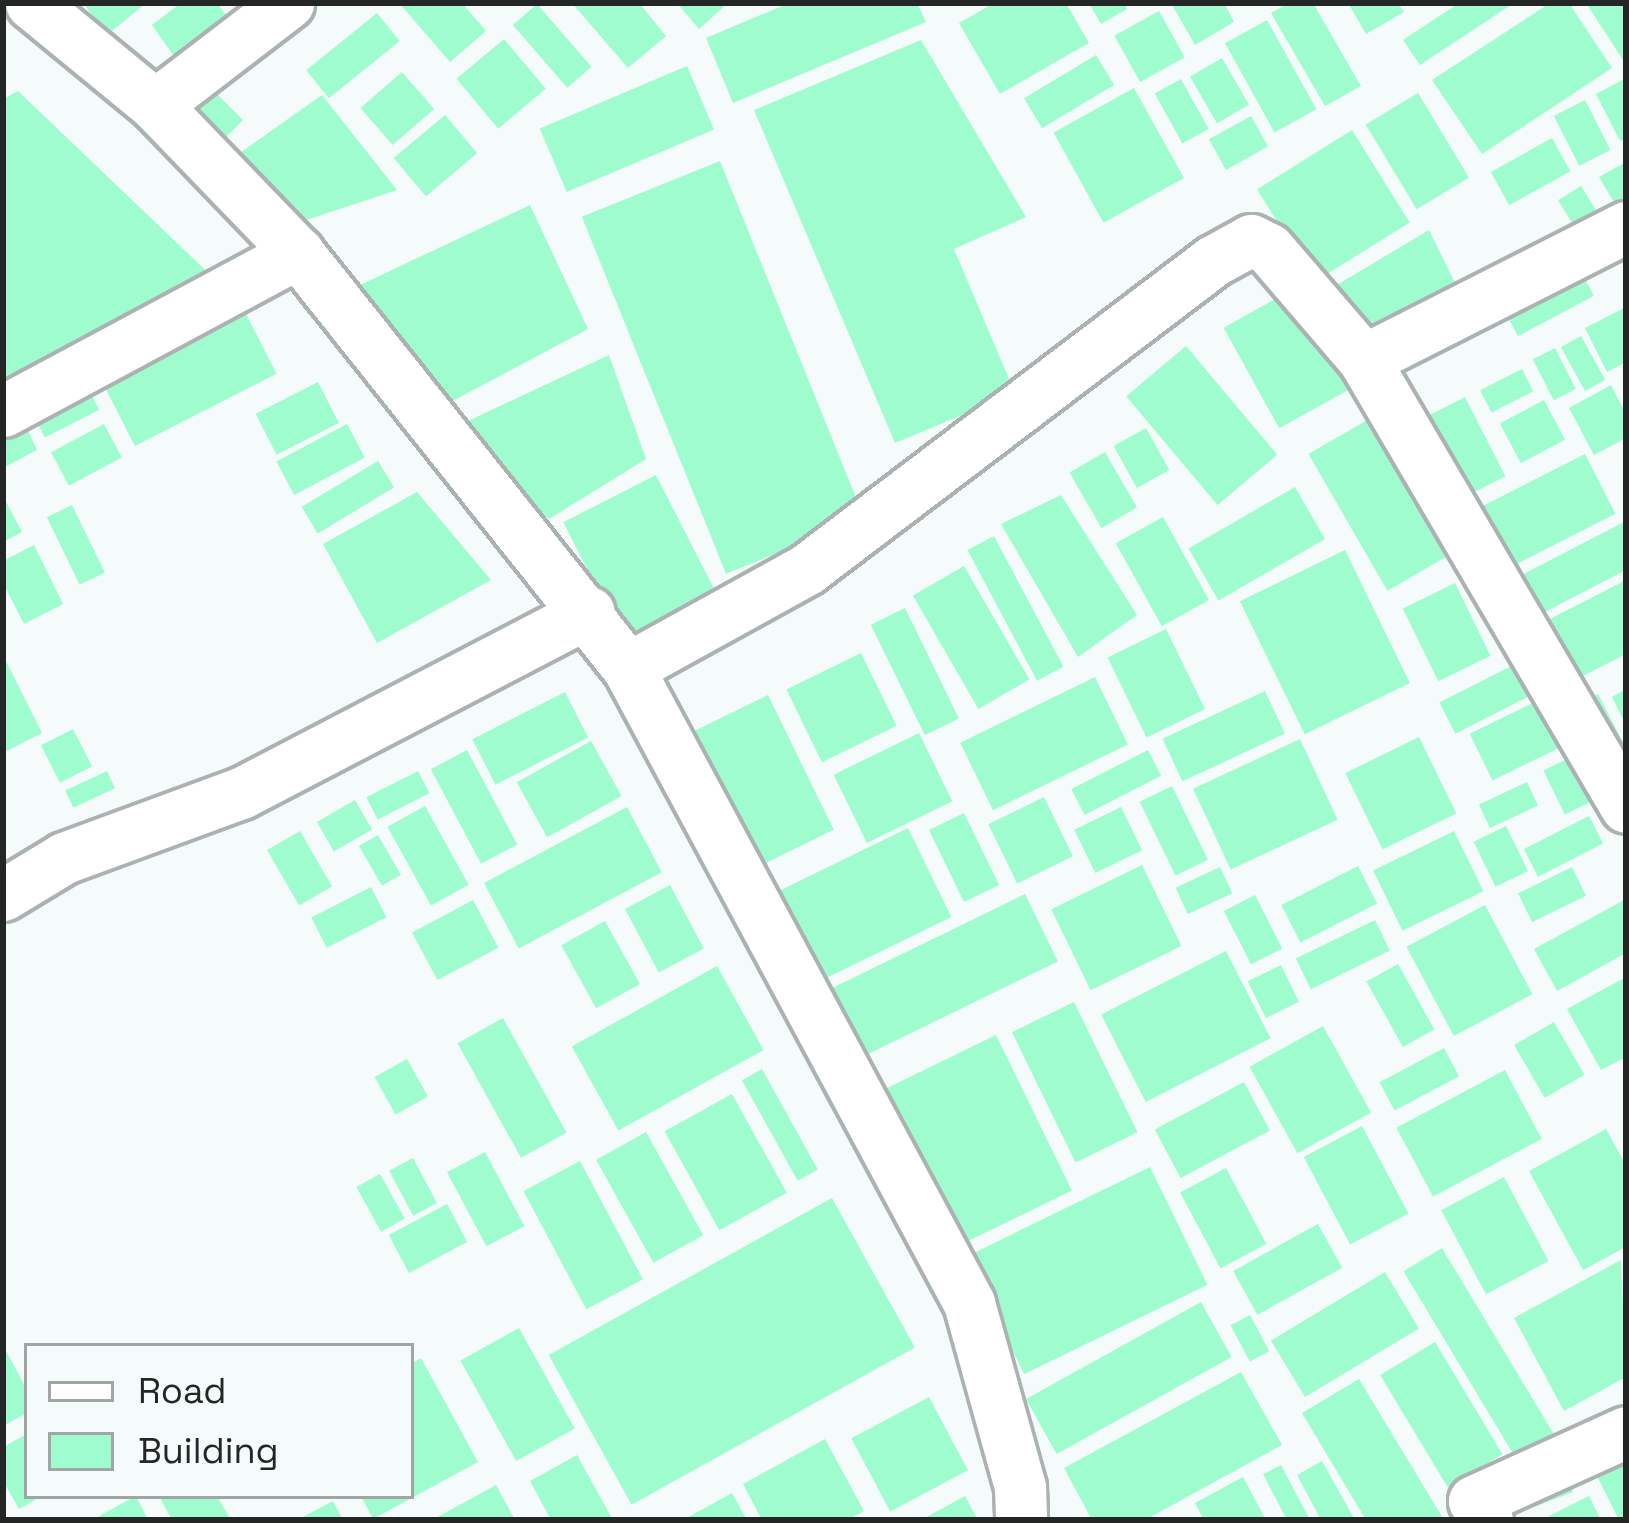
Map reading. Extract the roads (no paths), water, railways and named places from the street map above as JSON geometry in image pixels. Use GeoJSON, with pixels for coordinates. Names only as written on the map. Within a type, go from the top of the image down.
{"type":"FeatureCollection","features":[{"type":"Feature","properties":{"kind":"street"},"geometry":{"type":"LineString","coordinates":[[31,3],[155,105],[298,253],[589,612],[628,668],[969,1304],[1008,1509]]}},
{"type":"Feature","properties":{"kind":"street"},"geometry":{"type":"LineString","coordinates":[[155,105],[289,3]]}},
{"type":"Feature","properties":{"kind":"street"},"geometry":{"type":"LineString","coordinates":[[1364,360],[1626,227]]}},
{"type":"Feature","properties":{"kind":"street"},"geometry":{"type":"LineString","coordinates":[[628,668],[807,569],[1213,260],[1251,240],[1269,249],[1364,360],[1626,807]]}},
{"type":"Feature","properties":{"kind":"street"},"geometry":{"type":"LineString","coordinates":[[3,411],[298,253]]}},
{"type":"Feature","properties":{"kind":"street"},"geometry":{"type":"LineString","coordinates":[[3,895],[64,858],[241,794],[589,612]]}},
{"type":"Feature","properties":{"kind":"street"},"geometry":{"type":"LineString","coordinates":[[1487,1520],[1474,1501],[1626,1432]]}}]}
